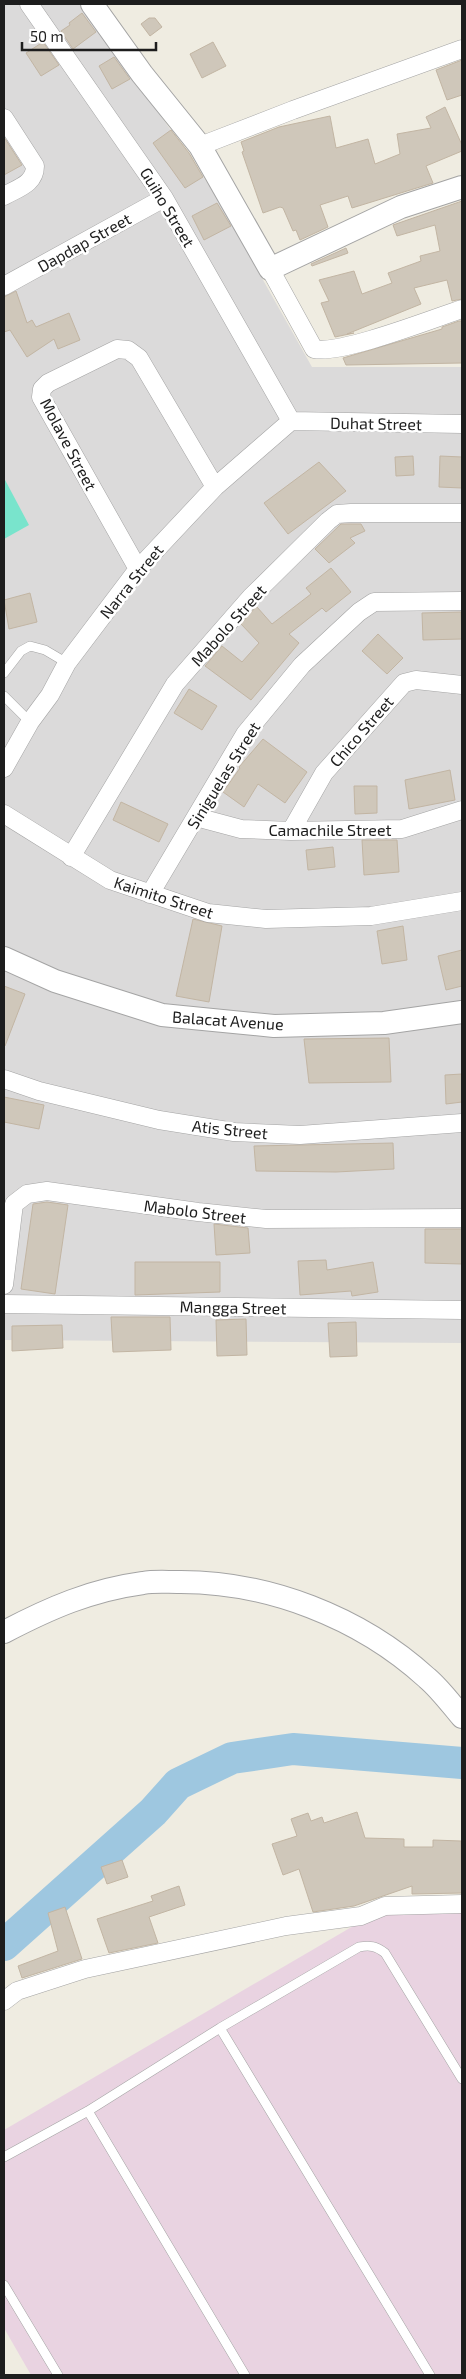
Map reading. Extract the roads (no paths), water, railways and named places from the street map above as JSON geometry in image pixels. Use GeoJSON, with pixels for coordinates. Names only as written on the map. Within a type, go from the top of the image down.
{"type":"FeatureCollection","features":[{"type":"Feature","properties":{"kind":"street","name":"Guiho Street"},"geometry":{"type":"LineString","coordinates":[[29,4],[164,198],[291,421]]}},
{"type":"Feature","properties":{"kind":"street"},"geometry":{"type":"LineString","coordinates":[[92,4],[142,74],[200,146],[314,349],[321,351],[347,347],[462,310]]}},
{"type":"Feature","properties":{"kind":"street"},"geometry":{"type":"LineString","coordinates":[[200,146],[462,49]]}},
{"type":"Feature","properties":{"kind":"street"},"geometry":{"type":"LineString","coordinates":[[4,118],[35,166],[35,175],[30,181],[4,196]]}},
{"type":"Feature","properties":{"kind":"street"},"geometry":{"type":"LineString","coordinates":[[270,269],[401,207],[462,187]]}},
{"type":"Feature","properties":{"kind":"street","name":"Dapdap Street"},"geometry":{"type":"LineString","coordinates":[[4,286],[164,198]]}},
{"type":"Feature","properties":{"kind":"street","name":"Molave Street"},"geometry":{"type":"LineString","coordinates":[[138,569],[42,396],[42,389],[48,383],[117,349],[128,350],[138,358],[216,487]]}},
{"type":"Feature","properties":{"kind":"street","name":"Duhat Street"},"geometry":{"type":"LineString","coordinates":[[291,421],[462,424]]}},
{"type":"Feature","properties":{"kind":"street","name":"Narra Street"},"geometry":{"type":"LineString","coordinates":[[4,768],[30,722],[50,695],[66,664],[138,569],[216,487],[291,421]]}},
{"type":"Feature","properties":{"kind":"street","name":"Mabolo Street"},"geometry":{"type":"LineString","coordinates":[[71,856],[175,684],[252,597],[328,520],[337,514],[350,513],[462,513]]}},
{"type":"Feature","properties":{"kind":"street","name":"Siniguelas Street"},"geometry":{"type":"LineString","coordinates":[[150,894],[245,734],[302,665],[359,612],[374,602],[462,601]]}},
{"type":"Feature","properties":{"kind":"street","name":"Chico Street"},"geometry":{"type":"LineString","coordinates":[[292,831],[324,773],[404,683],[416,680],[462,685]]}},
{"type":"Feature","properties":{"kind":"street","name":"Camachile Street"},"geometry":{"type":"LineString","coordinates":[[196,817],[241,829],[292,831],[402,829],[462,810]]}},
{"type":"Feature","properties":{"kind":"street","name":"Kaimito Street"},"geometry":{"type":"LineString","coordinates":[[4,814],[110,880],[208,914],[266,919],[371,916],[462,901]]}},
{"type":"Feature","properties":{"kind":"street","name":"Balacat Avenue"},"geometry":{"type":"LineString","coordinates":[[4,958],[55,981],[162,1015],[274,1026],[384,1023],[462,1012]]}},
{"type":"Feature","properties":{"kind":"street","name":"Atis Street"},"geometry":{"type":"LineString","coordinates":[[4,1078],[39,1091],[159,1120],[234,1132],[300,1135],[462,1124]]}},
{"type":"Feature","properties":{"kind":"street","name":"Mabolo Street"},"geometry":{"type":"LineString","coordinates":[[4,1285],[14,1204],[26,1194],[47,1191],[198,1212],[266,1219],[462,1218]]}},
{"type":"Feature","properties":{"kind":"street","name":"Mangga Street"},"geometry":{"type":"LineString","coordinates":[[4,1304],[462,1310]]}},
{"type":"Feature","properties":{"kind":"street"},"geometry":{"type":"LineString","coordinates":[[4,1632],[53,1606],[100,1591],[144,1582],[196,1582],[246,1587],[280,1596],[325,1613],[374,1638],[427,1678],[462,1717]]}},
{"type":"Feature","properties":{"kind":"street"},"geometry":{"type":"LineString","coordinates":[[4,2001],[17,1991],[85,1970],[277,1928],[362,1916],[385,1906],[462,1904]]}},
{"type":"Feature","properties":{"kind":"lane"},"geometry":{"type":"LineString","coordinates":[[4,673],[21,651],[30,646],[45,650],[66,664]]}},
{"type":"Feature","properties":{"kind":"lane"},"geometry":{"type":"LineString","coordinates":[[4,696],[30,722]]}},
{"type":"Feature","properties":{"kind":"lane"},"geometry":{"type":"LineString","coordinates":[[4,2157],[88,2111],[220,2028],[359,1947],[369,1946],[378,1948],[384,1953],[462,2079]]}},
{"type":"Feature","properties":{"kind":"lane"},"geometry":{"type":"LineString","coordinates":[[220,2028],[430,2375]]}},
{"type":"Feature","properties":{"kind":"lane"},"geometry":{"type":"LineString","coordinates":[[88,2111],[246,2375]]}},
{"type":"Feature","properties":{"kind":"lane"},"geometry":{"type":"LineString","coordinates":[[4,2285],[58,2375]]}},
{"type":"Feature","properties":{"kind":"waterway"},"geometry":{"type":"LineString","coordinates":[[4,1945],[153,1812],[178,1784],[232,1758],[293,1749],[462,1763]]}}]}
